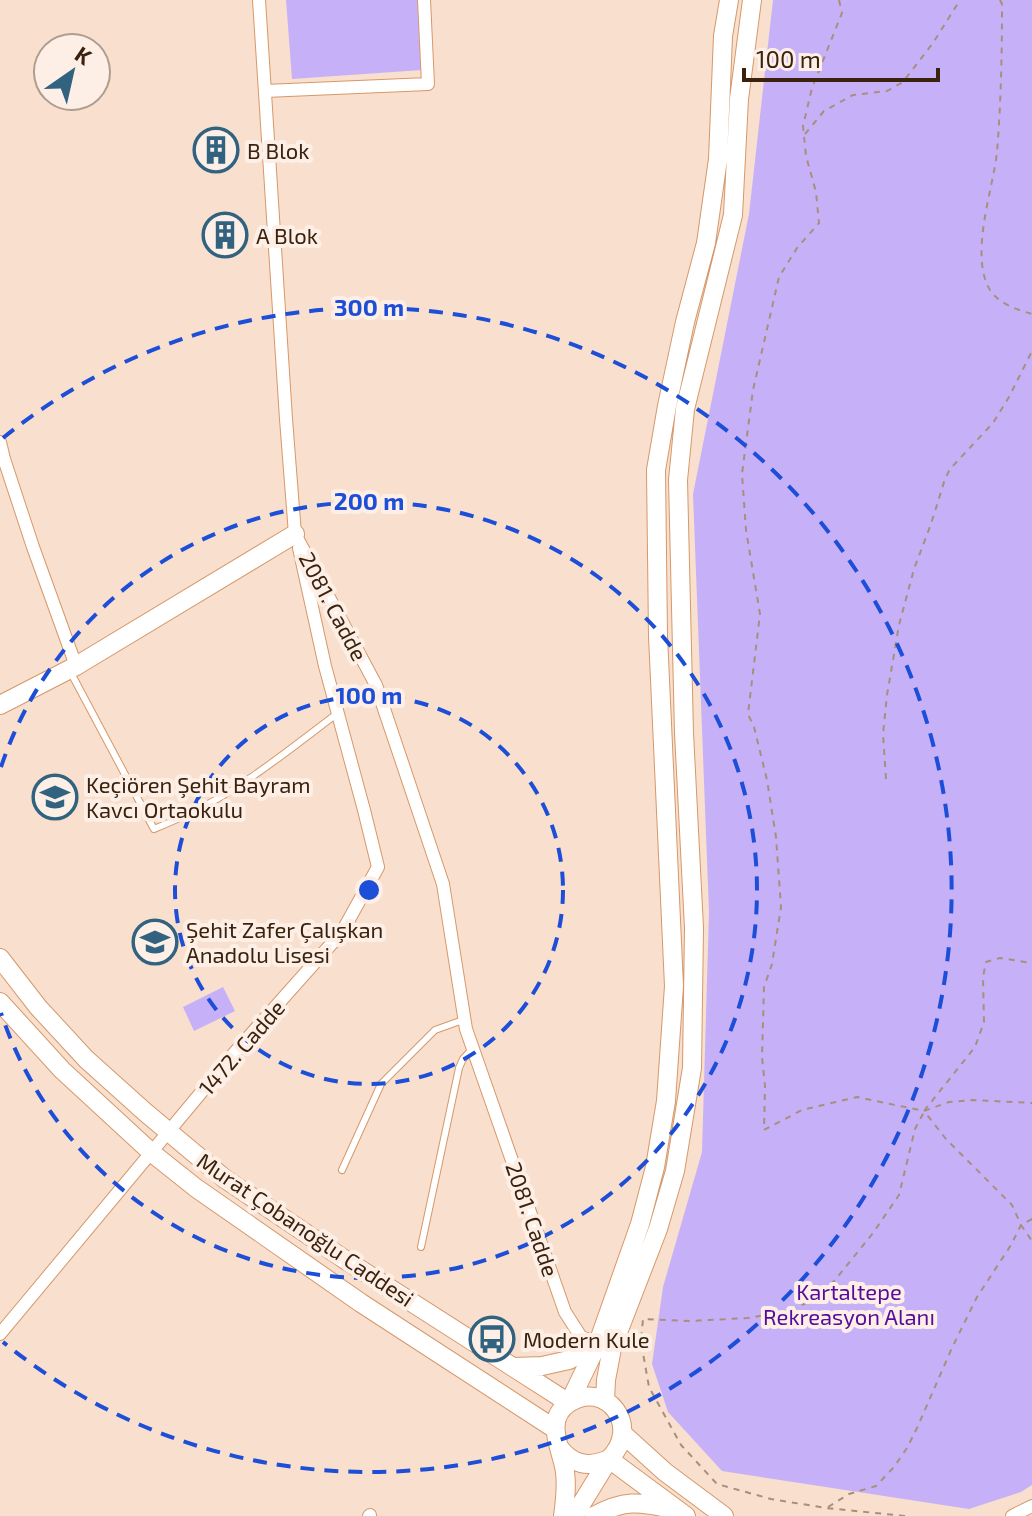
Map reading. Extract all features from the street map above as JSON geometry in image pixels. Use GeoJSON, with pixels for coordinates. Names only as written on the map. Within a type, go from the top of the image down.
{"type":"FeatureCollection","features":[{"type":"Feature","properties":{"kind":"main road"},"geometry":{"type":"LineString","coordinates":[[605,1401],[605,1345],[655,1167],[666,1101],[674,986],[658,636],[656,470],[685,322],[708,229],[718,159],[723,36],[729,0]]}},
{"type":"Feature","properties":{"kind":"main road"},"geometry":{"type":"LineString","coordinates":[[563,1516],[566,1490],[556,1435],[560,1412],[569,1403],[605,1345],[658,1229],[675,1171],[692,1068],[694,928],[684,733],[678,480],[685,409],[733,215],[739,99],[752,0]]}},
{"type":"Feature","properties":{"kind":"main road"},"geometry":{"type":"LineString","coordinates":[[0,705],[72,668],[295,534]]}},
{"type":"Feature","properties":{"kind":"main road","name":"Murat Çobanoğlu Caddesi"},"geometry":{"type":"LineString","coordinates":[[0,958],[38,1007],[86,1059],[225,1179],[569,1403]]}},
{"type":"Feature","properties":{"kind":"main road","name":"Murat Çobanoğlu Caddesi"},"geometry":{"type":"LineString","coordinates":[[0,1002],[62,1070],[152,1153],[196,1188],[556,1435]]}},
{"type":"Feature","properties":{"kind":"main road"},"geometry":{"type":"LineString","coordinates":[[514,1367],[542,1366],[569,1360],[605,1345]]}},
{"type":"Feature","properties":{"kind":"main road"},"geometry":{"type":"LineString","coordinates":[[569,1403],[586,1397],[605,1401],[619,1415],[623,1434],[616,1452],[574,1516]]}},
{"type":"Feature","properties":{"kind":"main road"},"geometry":{"type":"LineString","coordinates":[[623,1434],[665,1472],[724,1516]]}},
{"type":"Feature","properties":{"kind":"main road"},"geometry":{"type":"LineString","coordinates":[[556,1435],[561,1450],[578,1463],[589,1465],[609,1459]]}},
{"type":"Feature","properties":{"kind":"main road"},"geometry":{"type":"LineString","coordinates":[[609,1459],[683,1514]]}},
{"type":"Feature","properties":{"kind":"main road"},"geometry":{"type":"LineString","coordinates":[[594,1516],[610,1507],[633,1502],[683,1514]]}},
{"type":"Feature","properties":{"kind":"street","name":"2081. Cadde"},"geometry":{"type":"LineString","coordinates":[[259,0],[295,534],[376,685],[443,884],[465,1020],[473,1048],[565,1312],[581,1337],[605,1345]]}},
{"type":"Feature","properties":{"kind":"street"},"geometry":{"type":"LineString","coordinates":[[265,91],[428,84],[424,0]]}},
{"type":"Feature","properties":{"kind":"street"},"geometry":{"type":"LineString","coordinates":[[0,442],[72,668]]}},
{"type":"Feature","properties":{"kind":"street","name":"1472. Cadde"},"geometry":{"type":"LineString","coordinates":[[0,1334],[229,1059],[342,932],[378,867],[325,666],[295,534]]}},
{"type":"Feature","properties":{"kind":"street"},"geometry":{"type":"LineString","coordinates":[[1012,1516],[1032,1506]]}},
{"type":"Feature","properties":{"kind":"lane"},"geometry":{"type":"LineString","coordinates":[[72,668],[154,829],[230,792],[338,713]]}},
{"type":"Feature","properties":{"kind":"lane"},"geometry":{"type":"LineString","coordinates":[[342,1170],[381,1084],[435,1030],[465,1020]]}},
{"type":"Feature","properties":{"kind":"lane"},"geometry":{"type":"LineString","coordinates":[[421,1247],[459,1068],[473,1048]]}},
{"type":"Feature","properties":{"kind":"path"},"geometry":{"type":"LineString","coordinates":[[839,0],[842,13],[812,88],[803,126],[819,223],[797,248],[779,277],[753,390],[742,474],[746,530],[760,614],[748,714],[767,780],[776,837],[781,907],[772,964],[764,987],[764,1130],[802,1110],[857,1097],[924,1111],[949,1102],[972,1100],[1032,1103]]}},
{"type":"Feature","properties":{"kind":"path"},"geometry":{"type":"LineString","coordinates":[[804,135],[824,111],[853,95],[887,91],[903,82],[960,0]]}},
{"type":"Feature","properties":{"kind":"path"},"geometry":{"type":"LineString","coordinates":[[1000,0],[1002,33],[997,153],[983,225],[983,270],[991,292],[1011,308],[1032,314]]}},
{"type":"Feature","properties":{"kind":"path"},"geometry":{"type":"LineString","coordinates":[[886,779],[883,734],[887,695],[899,625],[914,569],[950,469],[993,423],[1032,351]]}},
{"type":"Feature","properties":{"kind":"path"},"geometry":{"type":"LineString","coordinates":[[905,1516],[771,1499],[717,1484],[681,1445],[649,1387],[641,1342],[643,1319],[689,1321],[748,1318],[789,1311],[817,1298],[873,1233],[899,1195],[915,1129],[924,1111],[975,1047],[984,1022],[983,977],[986,962],[1000,958],[1032,963]]}},
{"type":"Feature","properties":{"kind":"path"},"geometry":{"type":"LineString","coordinates":[[924,1111],[954,1147],[1012,1205],[1032,1241]]}},
{"type":"Feature","properties":{"kind":"path"},"geometry":{"type":"LineString","coordinates":[[826,1508],[849,1494],[876,1486],[894,1467],[917,1428],[977,1297],[1021,1225],[1032,1219]]}},
{"type":"Feature","properties":{"kind":"green space"},"geometry":{"type":"Polygon","coordinates":[[[286,0],[419,0],[422,70],[292,79],[286,0]]]}},
{"type":"Feature","properties":{"kind":"green space","name":"Kartaltepe Rekreasyon Alanı"},"geometry":{"type":"Polygon","coordinates":[[[773,0],[1032,0],[1032,1485],[1021,1492],[969,1509],[722,1471],[668,1412],[652,1364],[663,1287],[702,1152],[709,912],[693,494],[749,214],[773,0]]]}},
{"type":"Feature","properties":{"kind":"green space"},"geometry":{"type":"Polygon","coordinates":[[[223,987],[235,1011],[194,1031],[183,1007],[223,987]]]}},
{"type":"Feature","properties":{"kind":"place","name":"B Blok"},"geometry":{"type":"Point","coordinates":[216,150]}},
{"type":"Feature","properties":{"kind":"place","name":"A Blok"},"geometry":{"type":"Point","coordinates":[225,235]}},
{"type":"Feature","properties":{"kind":"place","name":"Keçiören Şehit Bayram Kavcı Ortaokulu"},"geometry":{"type":"Point","coordinates":[55,797]}},
{"type":"Feature","properties":{"kind":"place","name":"Şehit Zafer Çalışkan Anadolu Lisesi"},"geometry":{"type":"Point","coordinates":[155,942]}},
{"type":"Feature","properties":{"kind":"place","name":"Modern Kule"},"geometry":{"type":"Point","coordinates":[492,1339]}}]}
